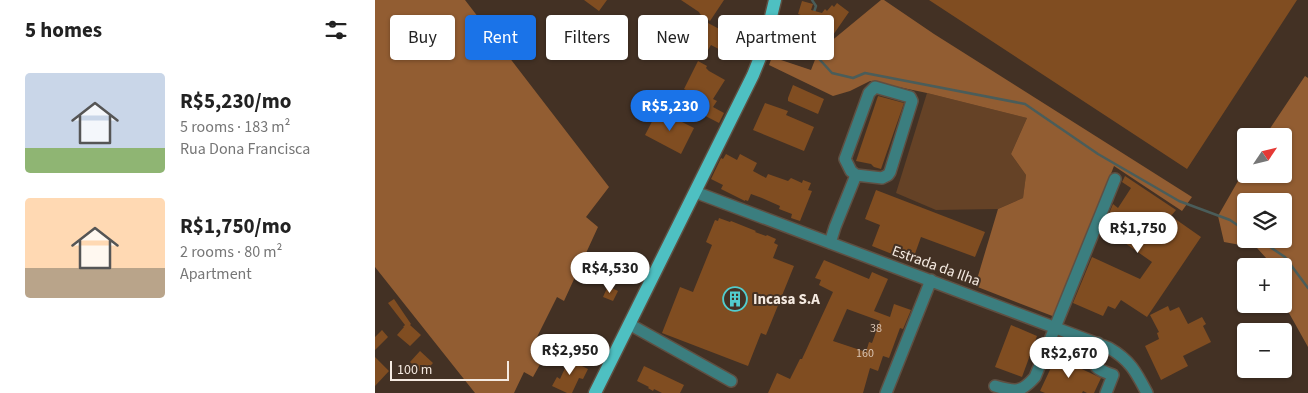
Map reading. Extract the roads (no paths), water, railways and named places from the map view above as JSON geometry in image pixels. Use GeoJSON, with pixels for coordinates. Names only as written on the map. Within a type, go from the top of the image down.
{"type":"FeatureCollection","features":[{"type":"Feature","properties":{"kind":"main road"},"geometry":{"type":"LineString","coordinates":[[595,393],[756,67],[765,43],[775,0]]}},
{"type":"Feature","properties":{"kind":"street"},"geometry":{"type":"LineString","coordinates":[[877,87],[910,97],[912,101],[888,175],[882,178],[856,175],[851,171],[845,159],[872,88],[877,87]]}},
{"type":"Feature","properties":{"kind":"street"},"geometry":{"type":"LineString","coordinates":[[830,243],[856,175]]}},
{"type":"Feature","properties":{"kind":"street"},"geometry":{"type":"LineString","coordinates":[[995,386],[1017,392],[1029,385],[1035,377],[1115,179]]}},
{"type":"Feature","properties":{"kind":"street","name":"Estrada da Ilha"},"geometry":{"type":"LineString","coordinates":[[695,192],[1098,343],[1122,355],[1137,374],[1147,393]]}},
{"type":"Feature","properties":{"kind":"street"},"geometry":{"type":"LineString","coordinates":[[886,393],[931,280]]}},
{"type":"Feature","properties":{"kind":"street"},"geometry":{"type":"LineString","coordinates":[[629,324],[731,381]]}},
{"type":"Feature","properties":{"kind":"street"},"geometry":{"type":"LineString","coordinates":[[1098,343],[1093,358],[1094,364],[1103,372],[1113,375]]}},
{"type":"Feature","properties":{"kind":"street"},"geometry":{"type":"LineString","coordinates":[[1106,393],[1122,355]]}},
{"type":"Feature","properties":{"kind":"waterway"},"geometry":{"type":"LineString","coordinates":[[812,0],[816,6],[814,12]]}},
{"type":"Feature","properties":{"kind":"waterway"},"geometry":{"type":"LineString","coordinates":[[820,60],[832,73],[853,78],[865,73],[1025,104],[1098,154],[1179,201],[1230,220],[1237,225]]}},
{"type":"Feature","properties":{"kind":"waterway"},"geometry":{"type":"LineString","coordinates":[[1272,248],[1285,257],[1308,288]]}},
{"type":"Feature","properties":{"kind":"place","name":"Incasa S.A"},"geometry":{"type":"Point","coordinates":[735,299]}}]}
